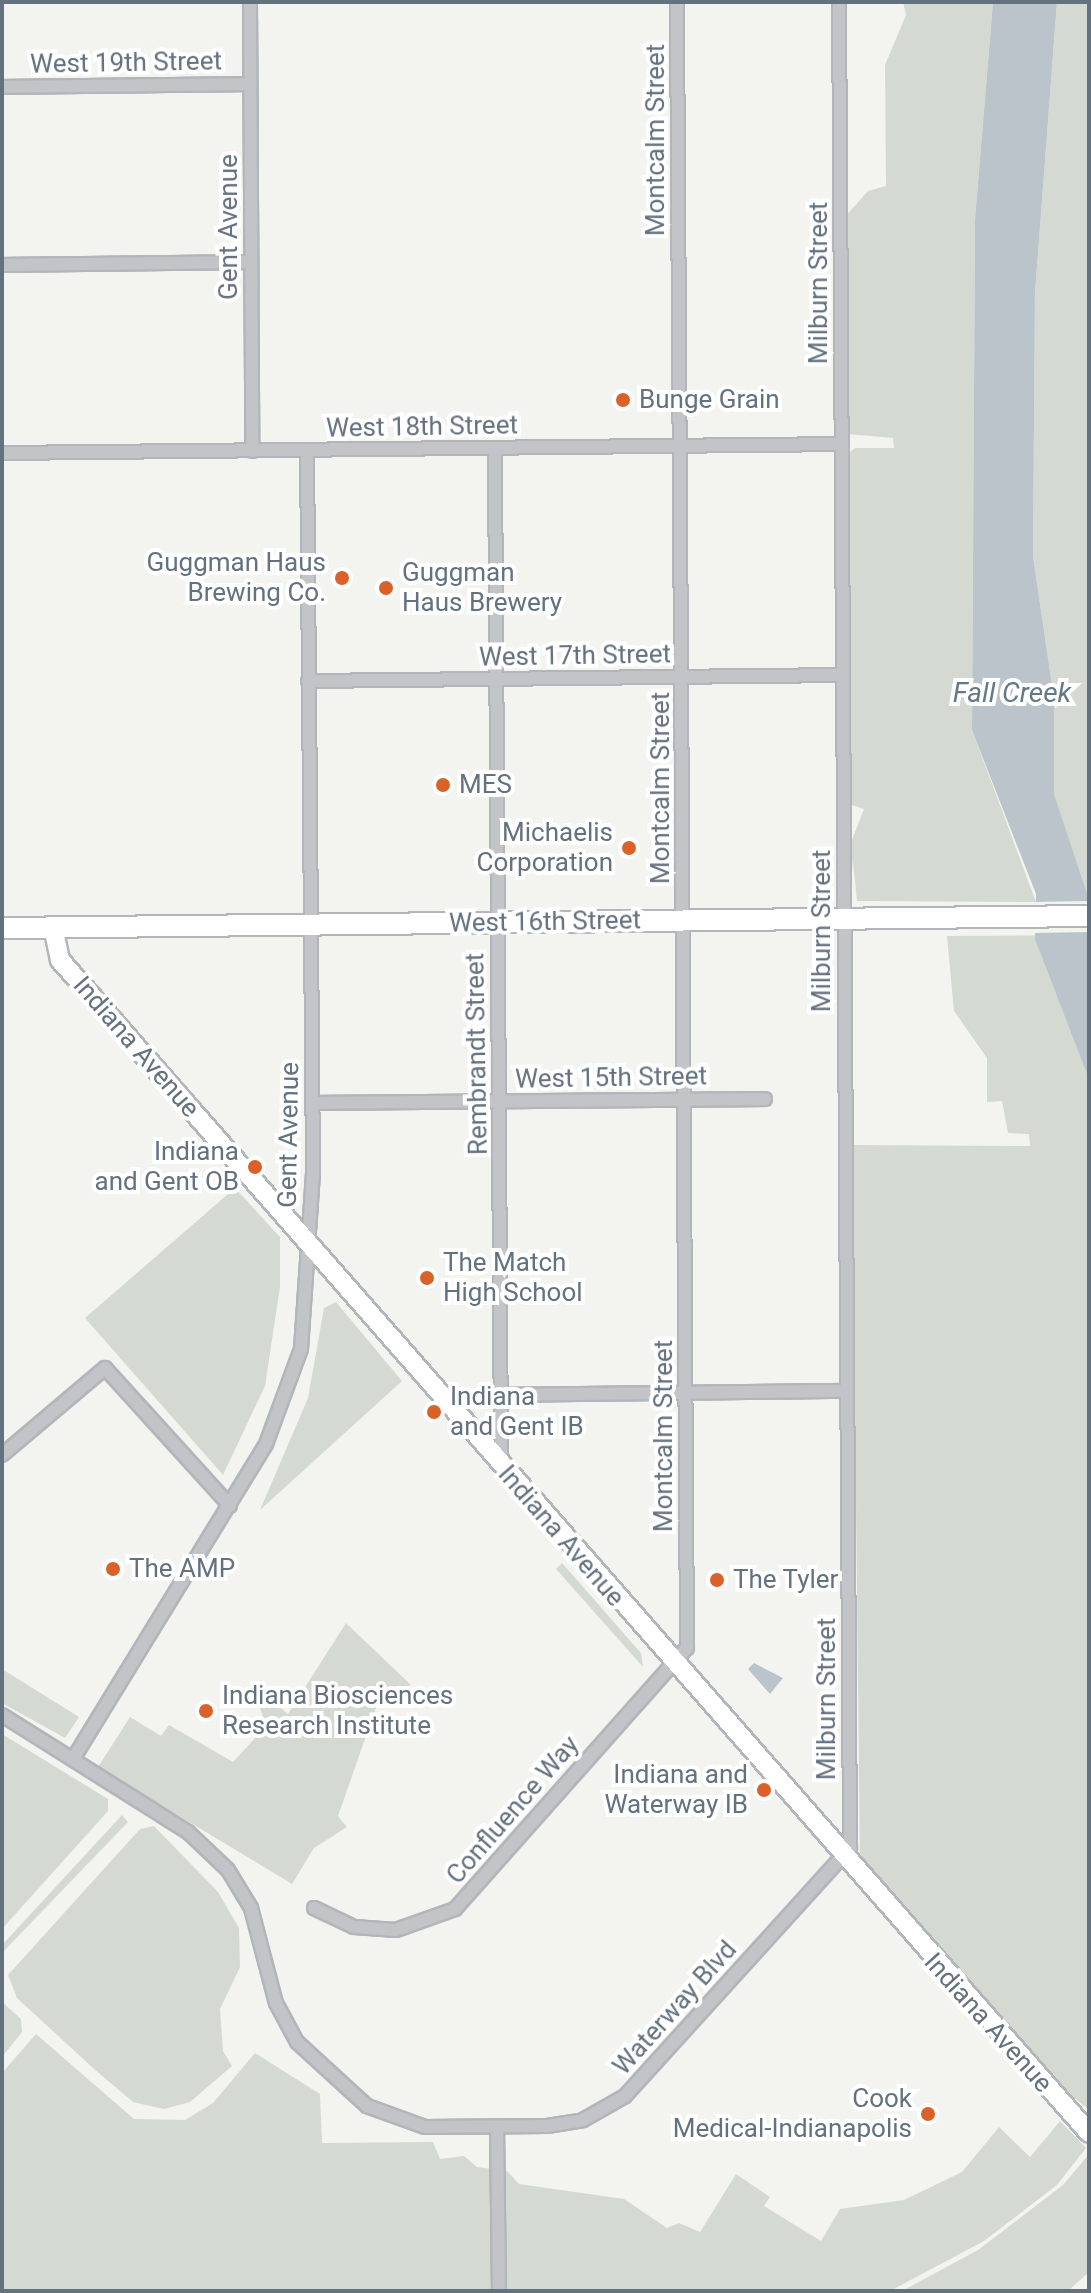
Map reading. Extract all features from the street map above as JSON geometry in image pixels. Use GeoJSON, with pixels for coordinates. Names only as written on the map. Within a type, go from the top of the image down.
{"type":"FeatureCollection","features":[{"type":"Feature","properties":{"kind":"main road","name":"West 16th Street"},"geometry":{"type":"LineString","coordinates":[[2,928],[1089,916]]}},
{"type":"Feature","properties":{"kind":"main road","name":"Indiana Avenue"},"geometry":{"type":"LineString","coordinates":[[53,927],[60,960],[674,1665],[1089,2133]]}},
{"type":"Feature","properties":{"kind":"street","name":"Gent Avenue"},"geometry":{"type":"LineString","coordinates":[[250,2],[252,451]]}},
{"type":"Feature","properties":{"kind":"street","name":"Montcalm Street"},"geometry":{"type":"LineString","coordinates":[[674,1665],[687,1648],[677,2]]}},
{"type":"Feature","properties":{"kind":"street","name":"Milburn Street"},"geometry":{"type":"LineString","coordinates":[[839,2],[850,1848],[840,1854]]}},
{"type":"Feature","properties":{"kind":"street","name":"West 19th Street"},"geometry":{"type":"LineString","coordinates":[[2,87],[250,84]]}},
{"type":"Feature","properties":{"kind":"street"},"geometry":{"type":"LineString","coordinates":[[2,265],[251,262]]}},
{"type":"Feature","properties":{"kind":"street","name":"West 18th Street"},"geometry":{"type":"LineString","coordinates":[[2,453],[842,444]]}},
{"type":"Feature","properties":{"kind":"street","name":"Rembrandt Street"},"geometry":{"type":"LineString","coordinates":[[495,448],[501,1467]]}},
{"type":"Feature","properties":{"kind":"street","name":"Gent Avenue"},"geometry":{"type":"LineString","coordinates":[[73,1759],[230,1506],[295,1379],[308,1244],[313,1103],[307,450]]}},
{"type":"Feature","properties":{"kind":"street","name":"West 17th Street"},"geometry":{"type":"LineString","coordinates":[[308,681],[843,675]]}},
{"type":"Feature","properties":{"kind":"street","name":"West 15th Street"},"geometry":{"type":"LineString","coordinates":[[313,1103],[765,1099]]}},
{"type":"Feature","properties":{"kind":"street"},"geometry":{"type":"LineString","coordinates":[[2,1455],[105,1368],[230,1506]]}},
{"type":"Feature","properties":{"kind":"street"},"geometry":{"type":"LineString","coordinates":[[501,1395],[846,1391]]}},
{"type":"Feature","properties":{"kind":"street","name":"Confluence Way"},"geometry":{"type":"LineString","coordinates":[[314,1908],[354,1927],[396,1930],[455,1909],[674,1665]]}},
{"type":"Feature","properties":{"kind":"street","name":"Waterway Blvd"},"geometry":{"type":"LineString","coordinates":[[2,1715],[188,1832],[228,1870],[251,1908],[276,2003],[297,2042],[367,2106],[425,2127],[497,2127],[583,2120],[625,2096],[840,1854]]}},
{"type":"Feature","properties":{"kind":"street"},"geometry":{"type":"LineString","coordinates":[[497,2127],[499,2291]]}},
{"type":"Feature","properties":{"kind":"shaded area"},"geometry":{"type":"Polygon","coordinates":[[[903,2],[993,2],[975,219],[972,730],[1036,902],[857,901],[853,861],[850,898],[848,850],[864,809],[849,804],[844,457],[855,448],[894,448],[893,438],[847,434],[844,218],[868,191],[886,186],[885,65],[906,15],[903,2]]]}},
{"type":"Feature","properties":{"kind":"shaded area"},"geometry":{"type":"Polygon","coordinates":[[[1057,2],[1089,2],[1089,899],[1054,795],[1054,699],[1033,556],[1035,293],[1057,2]]]}},
{"type":"Feature","properties":{"kind":"shaded area"},"geometry":{"type":"Polygon","coordinates":[[[1089,935],[1089,2110],[1053,2080],[860,1861],[852,1145],[1030,1146],[1029,1134],[1008,1133],[1002,1101],[987,1102],[987,1058],[954,1011],[947,936],[1089,935]]]}},
{"type":"Feature","properties":{"kind":"shaded area"},"geometry":{"type":"Polygon","coordinates":[[[235,1188],[280,1237],[280,1287],[265,1386],[223,1475],[85,1318],[235,1188]]]}},
{"type":"Feature","properties":{"kind":"shaded area"},"geometry":{"type":"Polygon","coordinates":[[[336,1302],[402,1381],[260,1510],[308,1398],[324,1308],[336,1302]]]}},
{"type":"Feature","properties":{"kind":"shaded area"},"geometry":{"type":"Polygon","coordinates":[[[562,1563],[641,1653],[643,1667],[556,1569],[562,1563]]]}},
{"type":"Feature","properties":{"kind":"shaded area"},"geometry":{"type":"Polygon","coordinates":[[[346,1623],[411,1685],[378,1702],[338,1816],[347,1827],[314,1848],[292,1884],[98,1767],[130,1717],[161,1736],[169,1725],[233,1762],[266,1726],[259,1705],[265,1695],[288,1714],[346,1623]]]}},
{"type":"Feature","properties":{"kind":"shaded area"},"geometry":{"type":"Polygon","coordinates":[[[2,1669],[79,1717],[65,1738],[2,1703],[2,1669]]]}},
{"type":"Feature","properties":{"kind":"shaded area"},"geometry":{"type":"Polygon","coordinates":[[[2,1734],[108,1799],[108,1811],[2,1929],[2,1734]]]}},
{"type":"Feature","properties":{"kind":"shaded area"},"geometry":{"type":"Polygon","coordinates":[[[122,1815],[128,1822],[2,1953],[2,1945],[122,1815]]]}},
{"type":"Feature","properties":{"kind":"shaded area"},"geometry":{"type":"Polygon","coordinates":[[[154,1826],[218,1892],[239,1928],[240,1967],[220,2009],[223,2051],[232,2066],[190,2102],[164,2109],[133,2102],[94,2069],[17,1998],[8,1975],[140,1829],[154,1826]]]}},
{"type":"Feature","properties":{"kind":"shaded area"},"geometry":{"type":"Polygon","coordinates":[[[2,2002],[21,2019],[22,2032],[2,2057],[2,2002]]]}},
{"type":"Feature","properties":{"kind":"shaded area"},"geometry":{"type":"Polygon","coordinates":[[[36,2034],[134,2119],[185,2120],[213,2103],[255,2053],[320,2094],[322,2143],[433,2142],[440,2159],[464,2156],[477,2167],[507,2171],[519,2184],[624,2199],[667,2228],[679,2223],[700,2232],[736,2174],[770,2197],[764,2206],[821,2241],[840,2209],[904,2200],[962,2172],[999,2127],[1030,2157],[1060,2121],[1086,2148],[1057,2185],[984,2241],[890,2291],[2,2291],[2,2073],[36,2034]]]}},
{"type":"Feature","properties":{"kind":"shaded area"},"geometry":{"type":"Polygon","coordinates":[[[1089,2154],[1089,2272],[1068,2291],[902,2291],[978,2250],[1063,2185],[1089,2154]]]}},
{"type":"Feature","properties":{"kind":"water","name":"Fall Creek"},"geometry":{"type":"Polygon","coordinates":[[[993,2],[1057,2],[1035,293],[1033,556],[1054,699],[1054,794],[1089,899],[1089,1079],[1035,939],[1036,894],[972,730],[975,219],[993,2]]]}},
{"type":"Feature","properties":{"kind":"water"},"geometry":{"type":"Polygon","coordinates":[[[754,1663],[783,1678],[770,1694],[748,1669],[754,1663]]]}},
{"type":"Feature","properties":{"kind":"pier"},"geometry":{"type":"Polygon","coordinates":[[[1089,901],[1089,932],[1032,933],[1032,902],[1089,901]]]}},
{"type":"Feature","properties":{"kind":"place","name":"Bunge Grain"},"geometry":{"type":"Point","coordinates":[623,400]}},
{"type":"Feature","properties":{"kind":"place","name":"Guggman Haus Brewing Co."},"geometry":{"type":"Point","coordinates":[342,578]}},
{"type":"Feature","properties":{"kind":"place","name":"Guggman Haus Brewery"},"geometry":{"type":"Point","coordinates":[386,588]}},
{"type":"Feature","properties":{"kind":"place","name":"MES"},"geometry":{"type":"Point","coordinates":[443,785]}},
{"type":"Feature","properties":{"kind":"place","name":"Michaelis Corporation"},"geometry":{"type":"Point","coordinates":[629,848]}},
{"type":"Feature","properties":{"kind":"place","name":"Indiana and Gent OB"},"geometry":{"type":"Point","coordinates":[255,1167]}},
{"type":"Feature","properties":{"kind":"place","name":"The Match High School"},"geometry":{"type":"Point","coordinates":[427,1278]}},
{"type":"Feature","properties":{"kind":"place","name":"Indiana and Gent IB"},"geometry":{"type":"Point","coordinates":[434,1412]}},
{"type":"Feature","properties":{"kind":"place","name":"The AMP"},"geometry":{"type":"Point","coordinates":[113,1569]}},
{"type":"Feature","properties":{"kind":"place","name":"The Tyler"},"geometry":{"type":"Point","coordinates":[717,1580]}},
{"type":"Feature","properties":{"kind":"place","name":"Indiana Biosciences Research Institute"},"geometry":{"type":"Point","coordinates":[206,1711]}},
{"type":"Feature","properties":{"kind":"place","name":"Indiana and Waterway IB"},"geometry":{"type":"Point","coordinates":[764,1790]}},
{"type":"Feature","properties":{"kind":"place","name":"Cook Medical-Indianapolis"},"geometry":{"type":"Point","coordinates":[928,2114]}}]}
